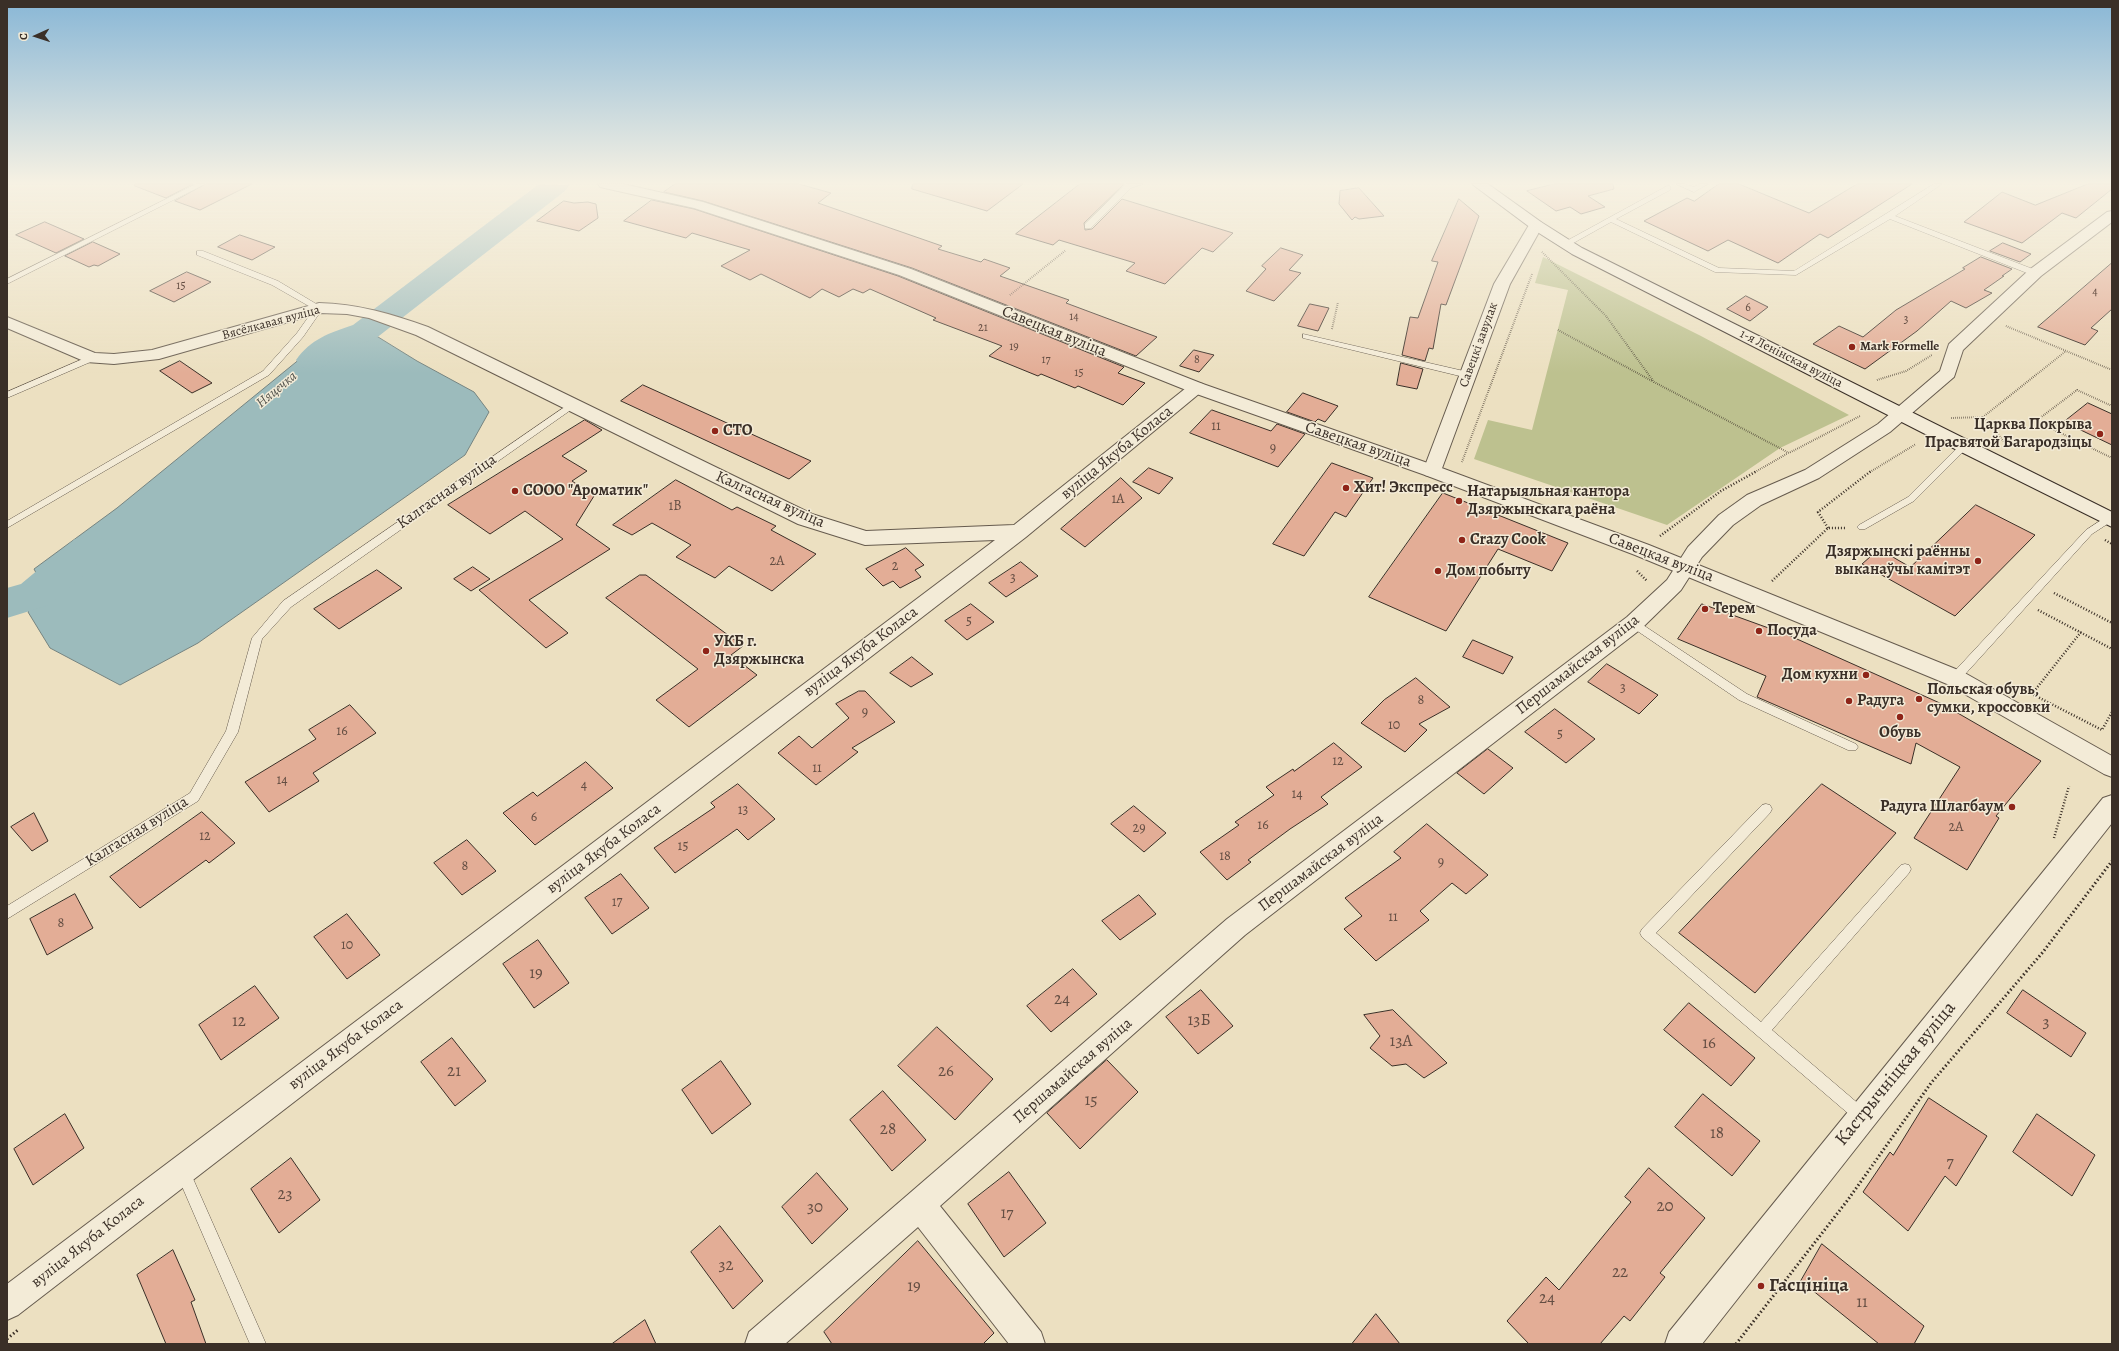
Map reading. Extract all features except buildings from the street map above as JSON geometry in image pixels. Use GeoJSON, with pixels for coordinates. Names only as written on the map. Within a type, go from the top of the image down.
{"type":"FeatureCollection","features":[{"type":"Feature","properties":{"kind":"street","name":"Савецкая вуліца"},"geometry":{"type":"LineString","coordinates":[[828,247],[905,272],[1197,388],[1432,470],[1725,583],[1955,678],[2112,767]]}},
{"type":"Feature","properties":{"kind":"street","name":"Савецкі завулак"},"geometry":{"type":"LineString","coordinates":[[1432,470],[1502,284],[1523,247]]}},
{"type":"Feature","properties":{"kind":"street","name":"1-я Ленінская вуліца"},"geometry":{"type":"LineString","coordinates":[[1571,247],[2110,519]]}},
{"type":"Feature","properties":{"kind":"street","name":"Першамайская вуліца"},"geometry":{"type":"LineString","coordinates":[[760,1344],[1236,927],[1634,623],[1674,585],[1696,552],[1726,520],[1754,500],[1812,474],[1884,428],[1902,414],[1948,374],[1955,348],[2035,273],[2069,247]]}},
{"type":"Feature","properties":{"kind":"street","name":"Вясёлкавая вуліца"},"geometry":{"type":"LineString","coordinates":[[9,325],[92,358],[114,358],[153,355],[319,308],[346,308],[378,314],[422,331],[572,405]]}},
{"type":"Feature","properties":{"kind":"street","name":"вуліца Якуба Коласа"},"geometry":{"type":"LineString","coordinates":[[7,1304],[1019,532],[1197,388]]}},
{"type":"Feature","properties":{"kind":"street","name":"Калгасная вуліца"},"geometry":{"type":"LineString","coordinates":[[572,405],[805,519],[865,538],[1019,532]]}},
{"type":"Feature","properties":{"kind":"street","name":"Кастрычніцкая вуліца"},"geometry":{"type":"LineString","coordinates":[[1681,1344],[2112,805]]}},
{"type":"Feature","properties":{"kind":"street"},"geometry":{"type":"LineString","coordinates":[[920,1205],[1029,1344]]}},
{"type":"Feature","properties":{"kind":"lane"},"geometry":{"type":"LineString","coordinates":[[7,282],[76,247]]}},
{"type":"Feature","properties":{"kind":"lane"},"geometry":{"type":"LineString","coordinates":[[1670,247],[1718,270],[1796,273],[1838,247]]}},
{"type":"Feature","properties":{"kind":"lane"},"geometry":{"type":"LineString","coordinates":[[1969,247],[2035,273]]}},
{"type":"Feature","properties":{"kind":"lane"},"geometry":{"type":"LineString","coordinates":[[7,525],[266,373],[300,335],[319,308],[275,283],[200,253]]}},
{"type":"Feature","properties":{"kind":"lane"},"geometry":{"type":"LineString","coordinates":[[1306,336],[1468,376]]}},
{"type":"Feature","properties":{"kind":"lane"},"geometry":{"type":"LineString","coordinates":[[7,395],[92,358]]}},
{"type":"Feature","properties":{"kind":"lane","name":"Калгасная вуліца"},"geometry":{"type":"LineString","coordinates":[[8,910],[194,797],[232,732],[257,638],[287,604],[572,405]]}},
{"type":"Feature","properties":{"kind":"lane"},"geometry":{"type":"LineString","coordinates":[[1862,527],[1911,499],[1964,446]]}},
{"type":"Feature","properties":{"kind":"lane"},"geometry":{"type":"LineString","coordinates":[[1955,678],[2089,532],[2110,519]]}},
{"type":"Feature","properties":{"kind":"lane"},"geometry":{"type":"LineString","coordinates":[[1634,623],[1743,696],[1852,747]]}},
{"type":"Feature","properties":{"kind":"lane"},"geometry":{"type":"LineString","coordinates":[[1766,809],[1647,933],[1863,1117]]}},
{"type":"Feature","properties":{"kind":"lane"},"geometry":{"type":"LineString","coordinates":[[1762,1031],[1905,869]]}},
{"type":"Feature","properties":{"kind":"lane"},"geometry":{"type":"LineString","coordinates":[[182,1170],[258,1344]]}},
{"type":"Feature","properties":{"kind":"path"},"geometry":{"type":"LineString","coordinates":[[1007,297],[1066,250]]}},
{"type":"Feature","properties":{"kind":"path"},"geometry":{"type":"LineString","coordinates":[[1538,258],[1540,251],[1606,316],[1654,382]]}},
{"type":"Feature","properties":{"kind":"path"},"geometry":{"type":"LineString","coordinates":[[1456,479],[1533,271]]}},
{"type":"Feature","properties":{"kind":"path"},"geometry":{"type":"LineString","coordinates":[[1329,341],[1338,302]]}},
{"type":"Feature","properties":{"kind":"path"},"geometry":{"type":"LineString","coordinates":[[2000,323],[2112,370]]}},
{"type":"Feature","properties":{"kind":"path"},"geometry":{"type":"LineString","coordinates":[[1558,330],[1789,453],[1860,416]]}},
{"type":"Feature","properties":{"kind":"path"},"geometry":{"type":"LineString","coordinates":[[1947,418],[1983,417],[2066,351]]}},
{"type":"Feature","properties":{"kind":"path"},"geometry":{"type":"LineString","coordinates":[[2112,406],[2077,390],[2036,421],[2112,458]]}},
{"type":"Feature","properties":{"kind":"path"},"geometry":{"type":"LineString","coordinates":[[1983,417],[2008,447]]}},
{"type":"Feature","properties":{"kind":"path"},"geometry":{"type":"LineString","coordinates":[[1828,528],[1818,512],[1877,466],[1916,444]]}},
{"type":"Feature","properties":{"kind":"path"},"geometry":{"type":"LineString","coordinates":[[1770,584],[1828,528],[1862,527]]}},
{"type":"Feature","properties":{"kind":"path"},"geometry":{"type":"LineString","coordinates":[[2040,586],[2112,623]]}},
{"type":"Feature","properties":{"kind":"path"},"geometry":{"type":"LineString","coordinates":[[2024,603],[2112,649]]}},
{"type":"Feature","properties":{"kind":"path"},"geometry":{"type":"LineString","coordinates":[[2081,632],[2032,694],[2102,730],[2112,712]]}},
{"type":"Feature","properties":{"kind":"path"},"geometry":{"type":"LineString","coordinates":[[1736,1344],[1842,1207],[1931,1083],[2043,952],[2112,861]]}},
{"type":"Feature","properties":{"kind":"path"},"geometry":{"type":"LineString","coordinates":[[7,1339],[26,1324]]}},
{"type":"Feature","properties":{"kind":"green space"},"geometry":{"type":"Polygon","coordinates":[[[1543,257],[1701,336],[1849,415],[1780,448],[1667,525],[1474,459],[1488,420],[1532,430],[1568,290],[1535,283],[1543,257]]]}},
{"type":"Feature","properties":{"kind":"water"},"geometry":{"type":"Polygon","coordinates":[[[370,332],[417,361],[474,392],[489,412],[465,455],[198,643],[120,685],[50,648],[28,612],[44,588],[34,569],[117,508],[328,336],[370,332]]]}},
{"type":"Feature","properties":{"kind":"waterway","name":"Няцечка"},"geometry":{"type":"LineString","coordinates":[[313,360],[334,342],[364,332],[474,247]]}},
{"type":"Feature","properties":{"kind":"waterway","name":"Няцечка"},"geometry":{"type":"LineString","coordinates":[[7,603],[35,595],[89,549]]}},
{"type":"Feature","properties":{"kind":"place","name":"Mark Formelle"},"geometry":{"type":"Point","coordinates":[1852,347]}},
{"type":"Feature","properties":{"kind":"place","name":"СТО"},"geometry":{"type":"Point","coordinates":[715,431]}},
{"type":"Feature","properties":{"kind":"place","name":"Царква Покрыва Прасвятой Багародзіцы"},"geometry":{"type":"Point","coordinates":[2100,434]}},
{"type":"Feature","properties":{"kind":"place","name":"Хит! Экспресс"},"geometry":{"type":"Point","coordinates":[1346,488]}},
{"type":"Feature","properties":{"kind":"place","name":"СООО \"Ароматик\""},"geometry":{"type":"Point","coordinates":[515,491]}},
{"type":"Feature","properties":{"kind":"place","name":"Натарыяльная кантора Дзяржынскага раёна"},"geometry":{"type":"Point","coordinates":[1459,501]}},
{"type":"Feature","properties":{"kind":"place","name":"Crazy Cook"},"geometry":{"type":"Point","coordinates":[1462,540]}},
{"type":"Feature","properties":{"kind":"place","name":"Дзяржынскі раённы выканаўчы камітэт"},"geometry":{"type":"Point","coordinates":[1978,561]}},
{"type":"Feature","properties":{"kind":"place","name":"Дом побыту"},"geometry":{"type":"Point","coordinates":[1438,571]}},
{"type":"Feature","properties":{"kind":"place","name":"Терем"},"geometry":{"type":"Point","coordinates":[1705,609]}},
{"type":"Feature","properties":{"kind":"place","name":"Посуда"},"geometry":{"type":"Point","coordinates":[1759,631]}},
{"type":"Feature","properties":{"kind":"place","name":"УКБ г. Дзяржынска"},"geometry":{"type":"Point","coordinates":[706,651]}},
{"type":"Feature","properties":{"kind":"place","name":"Дом кухни"},"geometry":{"type":"Point","coordinates":[1866,675]}},
{"type":"Feature","properties":{"kind":"place","name":"Польская обувь, сумки, кроссовки"},"geometry":{"type":"Point","coordinates":[1919,699]}},
{"type":"Feature","properties":{"kind":"place","name":"Радуга"},"geometry":{"type":"Point","coordinates":[1849,701]}},
{"type":"Feature","properties":{"kind":"place","name":"Обувь"},"geometry":{"type":"Point","coordinates":[1900,717]}},
{"type":"Feature","properties":{"kind":"place","name":"Радуга Шлагбаум"},"geometry":{"type":"Point","coordinates":[2012,807]}},
{"type":"Feature","properties":{"kind":"place","name":"Гасцініца"},"geometry":{"type":"Point","coordinates":[1761,1286]}}]}
